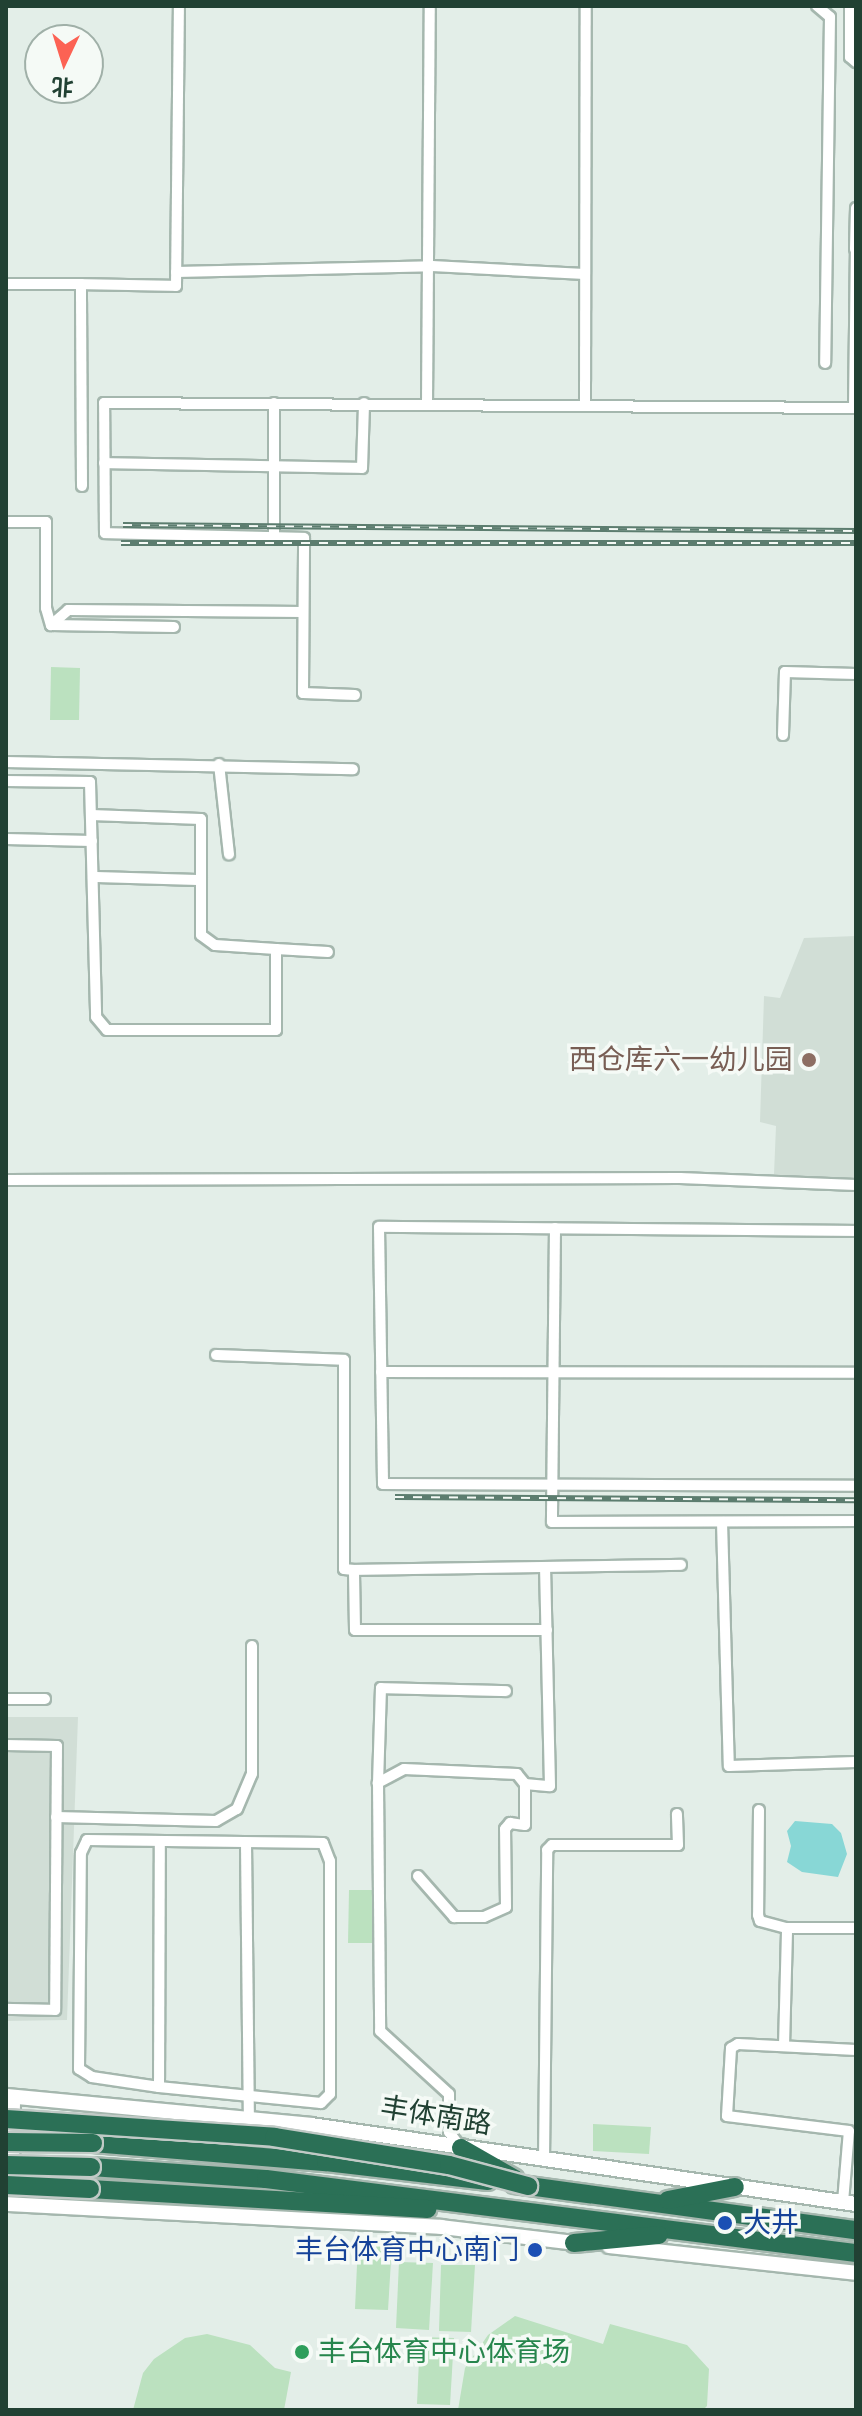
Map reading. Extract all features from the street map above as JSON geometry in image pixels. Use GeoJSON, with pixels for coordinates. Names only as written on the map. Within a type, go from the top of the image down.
{"type":"FeatureCollection","features":[{"type":"Feature","properties":{"kind":"highway"},"geometry":{"type":"LineString","coordinates":[[6,2119],[274,2137],[449,2165],[528,2186]]}},
{"type":"Feature","properties":{"kind":"highway","name":"丰体南路"},"geometry":{"type":"LineString","coordinates":[[6,2142],[93,2143],[326,2162],[856,2230]]}},
{"type":"Feature","properties":{"kind":"highway"},"geometry":{"type":"LineString","coordinates":[[461,2148],[528,2186]]}},
{"type":"Feature","properties":{"kind":"highway"},"geometry":{"type":"LineString","coordinates":[[6,2165],[91,2167],[266,2179],[856,2253]]}},
{"type":"Feature","properties":{"kind":"highway"},"geometry":{"type":"LineString","coordinates":[[6,2185],[579,2216]]}},
{"type":"Feature","properties":{"kind":"highway"},"geometry":{"type":"LineString","coordinates":[[649,2203],[735,2187]]}},
{"type":"Feature","properties":{"kind":"highway"},"geometry":{"type":"LineString","coordinates":[[574,2243],[689,2233]]}},
{"type":"Feature","properties":{"kind":"street"},"geometry":{"type":"LineString","coordinates":[[6,284],[176,286],[179,6]]}},
{"type":"Feature","properties":{"kind":"street"},"geometry":{"type":"LineString","coordinates":[[427,403],[430,6]]}},
{"type":"Feature","properties":{"kind":"street"},"geometry":{"type":"LineString","coordinates":[[585,403],[586,6]]}},
{"type":"Feature","properties":{"kind":"street"},"geometry":{"type":"LineString","coordinates":[[817,6],[830,17],[825,363]]}},
{"type":"Feature","properties":{"kind":"street"},"geometry":{"type":"LineString","coordinates":[[850,6],[850,57],[856,62]]}},
{"type":"Feature","properties":{"kind":"street"},"geometry":{"type":"LineString","coordinates":[[355,695],[303,693],[304,538],[105,533],[104,403],[585,403],[855,408],[856,208]]}},
{"type":"Feature","properties":{"kind":"street"},"geometry":{"type":"LineString","coordinates":[[176,272],[428,267],[585,274]]}},
{"type":"Feature","properties":{"kind":"street"},"geometry":{"type":"LineString","coordinates":[[81,284],[82,486]]}},
{"type":"Feature","properties":{"kind":"street"},"geometry":{"type":"LineString","coordinates":[[274,403],[274,538]]}},
{"type":"Feature","properties":{"kind":"street"},"geometry":{"type":"LineString","coordinates":[[104,463],[362,468],[364,403]]}},
{"type":"Feature","properties":{"kind":"street"},"geometry":{"type":"LineString","coordinates":[[6,522],[46,522],[46,608],[51,625]]}},
{"type":"Feature","properties":{"kind":"street"},"geometry":{"type":"LineString","coordinates":[[51,625],[68,610],[303,612]]}},
{"type":"Feature","properties":{"kind":"street"},"geometry":{"type":"LineString","coordinates":[[51,625],[174,627]]}},
{"type":"Feature","properties":{"kind":"street"},"geometry":{"type":"LineString","coordinates":[[783,735],[785,672],[856,674]]}},
{"type":"Feature","properties":{"kind":"street"},"geometry":{"type":"LineString","coordinates":[[6,762],[353,769]]}},
{"type":"Feature","properties":{"kind":"street"},"geometry":{"type":"LineString","coordinates":[[219,764],[229,854]]}},
{"type":"Feature","properties":{"kind":"street"},"geometry":{"type":"LineString","coordinates":[[6,781],[90,782],[96,1017],[107,1030],[276,1030],[279,994],[276,949]]}},
{"type":"Feature","properties":{"kind":"street"},"geometry":{"type":"LineString","coordinates":[[91,815],[201,819],[201,935],[207,942],[328,952]]}},
{"type":"Feature","properties":{"kind":"street"},"geometry":{"type":"LineString","coordinates":[[6,839],[92,841]]}},
{"type":"Feature","properties":{"kind":"street"},"geometry":{"type":"LineString","coordinates":[[93,877],[201,880]]}},
{"type":"Feature","properties":{"kind":"street"},"geometry":{"type":"LineString","coordinates":[[6,1180],[694,1178],[856,1185]]}},
{"type":"Feature","properties":{"kind":"street"},"geometry":{"type":"LineString","coordinates":[[856,1231],[379,1227],[383,1484],[856,1486]]}},
{"type":"Feature","properties":{"kind":"street"},"geometry":{"type":"LineString","coordinates":[[555,1228],[552,1522],[856,1521]]}},
{"type":"Feature","properties":{"kind":"street"},"geometry":{"type":"LineString","coordinates":[[216,1355],[344,1360],[344,1569],[681,1565]]}},
{"type":"Feature","properties":{"kind":"street"},"geometry":{"type":"LineString","coordinates":[[381,1372],[856,1373]]}},
{"type":"Feature","properties":{"kind":"street"},"geometry":{"type":"LineString","coordinates":[[722,1522],[729,1766],[856,1762]]}},
{"type":"Feature","properties":{"kind":"street"},"geometry":{"type":"LineString","coordinates":[[378,1783],[404,1769],[511,1772],[525,1784],[550,1786],[545,1567]]}},
{"type":"Feature","properties":{"kind":"street"},"geometry":{"type":"LineString","coordinates":[[354,1570],[355,1630],[547,1630]]}},
{"type":"Feature","properties":{"kind":"street"},"geometry":{"type":"LineString","coordinates":[[56,1817],[216,1821],[237,1809],[252,1774],[252,1646]]}},
{"type":"Feature","properties":{"kind":"street"},"geometry":{"type":"LineString","coordinates":[[461,2148],[449,2132],[449,2094],[380,2031],[378,1783],[381,1688],[506,1691]]}},
{"type":"Feature","properties":{"kind":"street"},"geometry":{"type":"LineString","coordinates":[[6,1699],[45,1699]]}},
{"type":"Feature","properties":{"kind":"street"},"geometry":{"type":"LineString","coordinates":[[6,1745],[57,1746],[55,2010],[6,2009]]}},
{"type":"Feature","properties":{"kind":"street"},"geometry":{"type":"LineString","coordinates":[[418,1876],[454,1917],[484,1917],[506,1907],[505,1829],[510,1823],[525,1825],[525,1784]]}},
{"type":"Feature","properties":{"kind":"street"},"geometry":{"type":"LineString","coordinates":[[759,1810],[760,1921],[787,1928],[856,1928]]}},
{"type":"Feature","properties":{"kind":"street"},"geometry":{"type":"LineString","coordinates":[[544,2161],[547,1850],[552,1845],[678,1845],[677,1814]]}},
{"type":"Feature","properties":{"kind":"street"},"geometry":{"type":"LineString","coordinates":[[87,1840],[246,1843],[323,1843],[330,1861],[330,2094],[321,2103],[249,2096],[92,2077],[79,2069],[81,1853],[87,1840]]}},
{"type":"Feature","properties":{"kind":"street"},"geometry":{"type":"LineString","coordinates":[[159,2087],[160,1842]]}},
{"type":"Feature","properties":{"kind":"street"},"geometry":{"type":"LineString","coordinates":[[246,1843],[249,2118]]}},
{"type":"Feature","properties":{"kind":"street"},"geometry":{"type":"LineString","coordinates":[[784,2046],[787,1928]]}},
{"type":"Feature","properties":{"kind":"street"},"geometry":{"type":"LineString","coordinates":[[849,2203],[849,2131],[727,2116],[731,2048],[738,2044],[856,2050]]}},
{"type":"Feature","properties":{"kind":"street"},"geometry":{"type":"LineString","coordinates":[[10,2096],[9,2204],[441,2227],[856,2273]]}},
{"type":"Feature","properties":{"kind":"street","name":"丰体南路"},"geometry":{"type":"LineString","coordinates":[[10,2096],[249,2118],[849,2203]]}},
{"type":"Feature","properties":{"kind":"shaded area","name":"西仓库六一幼儿园"},"geometry":{"type":"Polygon","coordinates":[[[856,936],[856,1183],[774,1174],[776,1126],[760,1122],[764,996],[780,998],[804,938],[856,936]]]}},
{"type":"Feature","properties":{"kind":"shaded area"},"geometry":{"type":"Polygon","coordinates":[[[6,1717],[78,1717],[67,2020],[6,2021],[6,1717]]]}},
{"type":"Feature","properties":{"kind":"green space"},"geometry":{"type":"Polygon","coordinates":[[[51,667],[80,668],[79,720],[50,720],[51,667]]]}},
{"type":"Feature","properties":{"kind":"green space"},"geometry":{"type":"Polygon","coordinates":[[[349,1890],[378,1890],[377,1943],[348,1943],[349,1890]]]}},
{"type":"Feature","properties":{"kind":"green space"},"geometry":{"type":"Polygon","coordinates":[[[593,2124],[651,2127],[649,2154],[593,2151],[593,2124]]]}},
{"type":"Feature","properties":{"kind":"green space"},"geometry":{"type":"Polygon","coordinates":[[[358,2243],[392,2244],[388,2310],[355,2309],[358,2243]]]}},
{"type":"Feature","properties":{"kind":"green space"},"geometry":{"type":"Polygon","coordinates":[[[399,2262],[433,2263],[429,2330],[396,2328],[399,2262]]]}},
{"type":"Feature","properties":{"kind":"green space"},"geometry":{"type":"Polygon","coordinates":[[[441,2265],[475,2265],[471,2332],[439,2331],[441,2265]]]}},
{"type":"Feature","properties":{"kind":"green space"},"geometry":{"type":"Polygon","coordinates":[[[515,2316],[603,2344],[610,2324],[687,2345],[709,2369],[707,2406],[703,2410],[458,2410],[465,2368],[488,2335],[515,2316]]]}},
{"type":"Feature","properties":{"kind":"green space"},"geometry":{"type":"Polygon","coordinates":[[[207,2334],[250,2345],[275,2368],[291,2372],[284,2410],[133,2410],[143,2373],[154,2359],[185,2338],[207,2334]]]}},
{"type":"Feature","properties":{"kind":"green space"},"geometry":{"type":"Polygon","coordinates":[[[420,2337],[454,2338],[450,2405],[417,2404],[420,2337]]]}},
{"type":"Feature","properties":{"kind":"water"},"geometry":{"type":"Polygon","coordinates":[[[795,1821],[832,1824],[841,1833],[847,1854],[838,1877],[802,1872],[787,1862],[791,1846],[787,1831],[795,1821]]]}},
{"type":"Feature","properties":{"kind":"railway"},"geometry":{"type":"LineString","coordinates":[[123,525],[856,531]]}},
{"type":"Feature","properties":{"kind":"railway"},"geometry":{"type":"LineString","coordinates":[[121,543],[856,543]]}},
{"type":"Feature","properties":{"kind":"railway"},"geometry":{"type":"LineString","coordinates":[[395,1497],[856,1500]]}},
{"type":"Feature","properties":{"kind":"place","name":"西仓库六一幼儿园"},"geometry":{"type":"Point","coordinates":[809,1060]}},
{"type":"Feature","properties":{"kind":"place","name":"大井"},"geometry":{"type":"Point","coordinates":[725,2223]}},
{"type":"Feature","properties":{"kind":"place","name":"丰台体育中心南门"},"geometry":{"type":"Point","coordinates":[535,2250]}},
{"type":"Feature","properties":{"kind":"place","name":"丰台体育中心体育场"},"geometry":{"type":"Point","coordinates":[302,2352]}}]}
